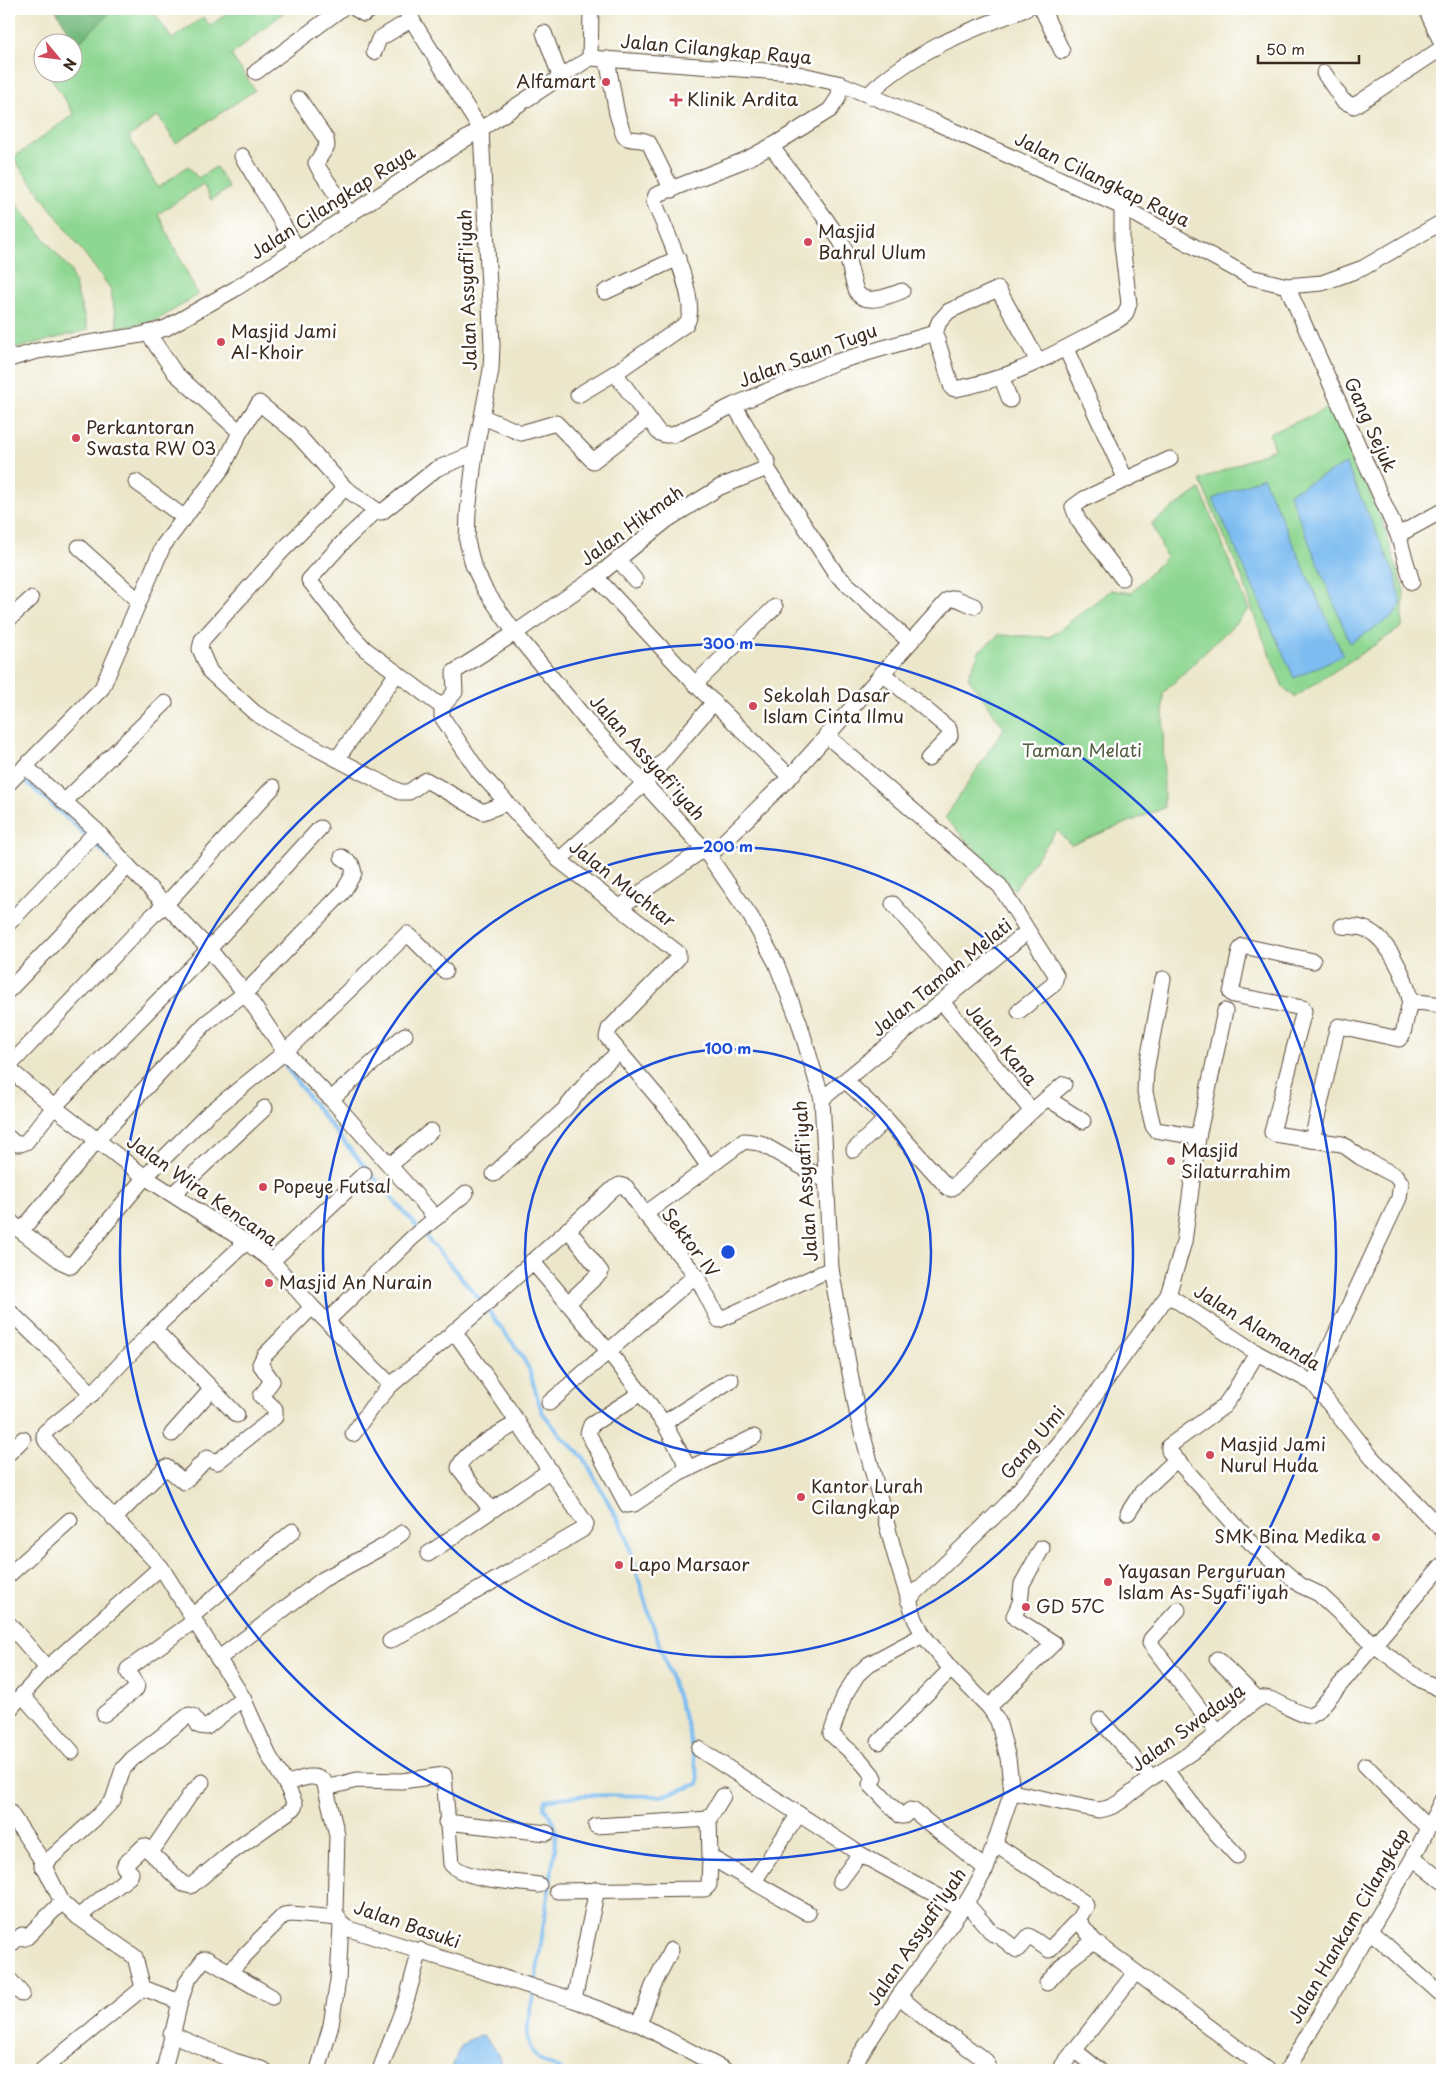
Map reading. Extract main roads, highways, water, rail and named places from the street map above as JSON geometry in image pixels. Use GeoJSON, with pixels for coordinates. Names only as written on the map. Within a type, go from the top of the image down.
{"type":"FeatureCollection","features":[{"type":"Feature","properties":{"kind":"water"},"geometry":{"type":"Polygon","coordinates":[[[1346,464],[1396,577],[1401,605],[1391,618],[1350,643],[1289,493],[1346,464]]]}},
{"type":"Feature","properties":{"kind":"water"},"geometry":{"type":"Polygon","coordinates":[[[1263,477],[1343,655],[1294,678],[1213,499],[1263,477]]]}},
{"type":"Feature","properties":{"kind":"water"},"geometry":{"type":"Polygon","coordinates":[[[482,2036],[496,2051],[500,2060],[501,2070],[451,2070],[458,2052],[464,2043],[482,2036]]]}},
{"type":"Feature","properties":{"kind":"waterway"},"geometry":{"type":"LineString","coordinates":[[9,765],[16,772]]}},
{"type":"Feature","properties":{"kind":"waterway"},"geometry":{"type":"LineString","coordinates":[[21,777],[87,836]]}},
{"type":"Feature","properties":{"kind":"waterway"},"geometry":{"type":"LineString","coordinates":[[92,841],[119,867]]}},
{"type":"Feature","properties":{"kind":"waterway"},"geometry":{"type":"LineString","coordinates":[[281,1059],[364,1166],[418,1228]]}},
{"type":"Feature","properties":{"kind":"waterway"},"geometry":{"type":"LineString","coordinates":[[423,1233],[482,1302]]}},
{"type":"Feature","properties":{"kind":"waterway"},"geometry":{"type":"LineString","coordinates":[[486,1308],[519,1351],[529,1369],[542,1412],[562,1437],[584,1458],[626,1535],[648,1611],[687,1725],[698,1777],[698,1784],[662,1796],[585,1795],[545,1800],[544,1808],[552,1818],[556,1831],[535,1984]]}},
{"type":"Feature","properties":{"kind":"waterway"},"geometry":{"type":"LineString","coordinates":[[534,1991],[527,2034],[529,2042],[539,2059],[561,2070]]}},
{"type":"Feature","properties":{"kind":"place","name":"Alfamart"},"geometry":{"type":"Point","coordinates":[606,82]}},
{"type":"Feature","properties":{"kind":"place","name":"Klinik Ardita"},"geometry":{"type":"Point","coordinates":[676,100]}},
{"type":"Feature","properties":{"kind":"place","name":"Masjid Bahrul Ulum"},"geometry":{"type":"Point","coordinates":[808,242]}},
{"type":"Feature","properties":{"kind":"place","name":"Masjid Jami Al-Khoir"},"geometry":{"type":"Point","coordinates":[221,342]}},
{"type":"Feature","properties":{"kind":"place","name":"Perkantoran Swasta RW 03"},"geometry":{"type":"Point","coordinates":[76,438]}},
{"type":"Feature","properties":{"kind":"place","name":"Sekolah Dasar Islam Cinta Ilmu"},"geometry":{"type":"Point","coordinates":[753,706]}},
{"type":"Feature","properties":{"kind":"place","name":"Masjid Silaturrahim"},"geometry":{"type":"Point","coordinates":[1171,1161]}},
{"type":"Feature","properties":{"kind":"place","name":"Popeye Futsal"},"geometry":{"type":"Point","coordinates":[263,1187]}},
{"type":"Feature","properties":{"kind":"place","name":"Masjid An Nurain"},"geometry":{"type":"Point","coordinates":[269,1283]}},
{"type":"Feature","properties":{"kind":"place","name":"Masjid Jami Nurul Huda"},"geometry":{"type":"Point","coordinates":[1210,1455]}},
{"type":"Feature","properties":{"kind":"place","name":"Kantor Lurah Cilangkap"},"geometry":{"type":"Point","coordinates":[801,1497]}},
{"type":"Feature","properties":{"kind":"place","name":"SMK Bina Medika"},"geometry":{"type":"Point","coordinates":[1376,1537]}},
{"type":"Feature","properties":{"kind":"place","name":"Lapo Marsaor"},"geometry":{"type":"Point","coordinates":[619,1565]}},
{"type":"Feature","properties":{"kind":"place","name":"Yayasan Perguruan Islam As-Syafi'iyah"},"geometry":{"type":"Point","coordinates":[1108,1582]}},
{"type":"Feature","properties":{"kind":"place","name":"GD 57C"},"geometry":{"type":"Point","coordinates":[1026,1607]}},
{"type":"Feature","properties":{"kind":"park label","name":"Taman Melati"},"geometry":{"type":"Point","coordinates":[1082,751]}}]}
